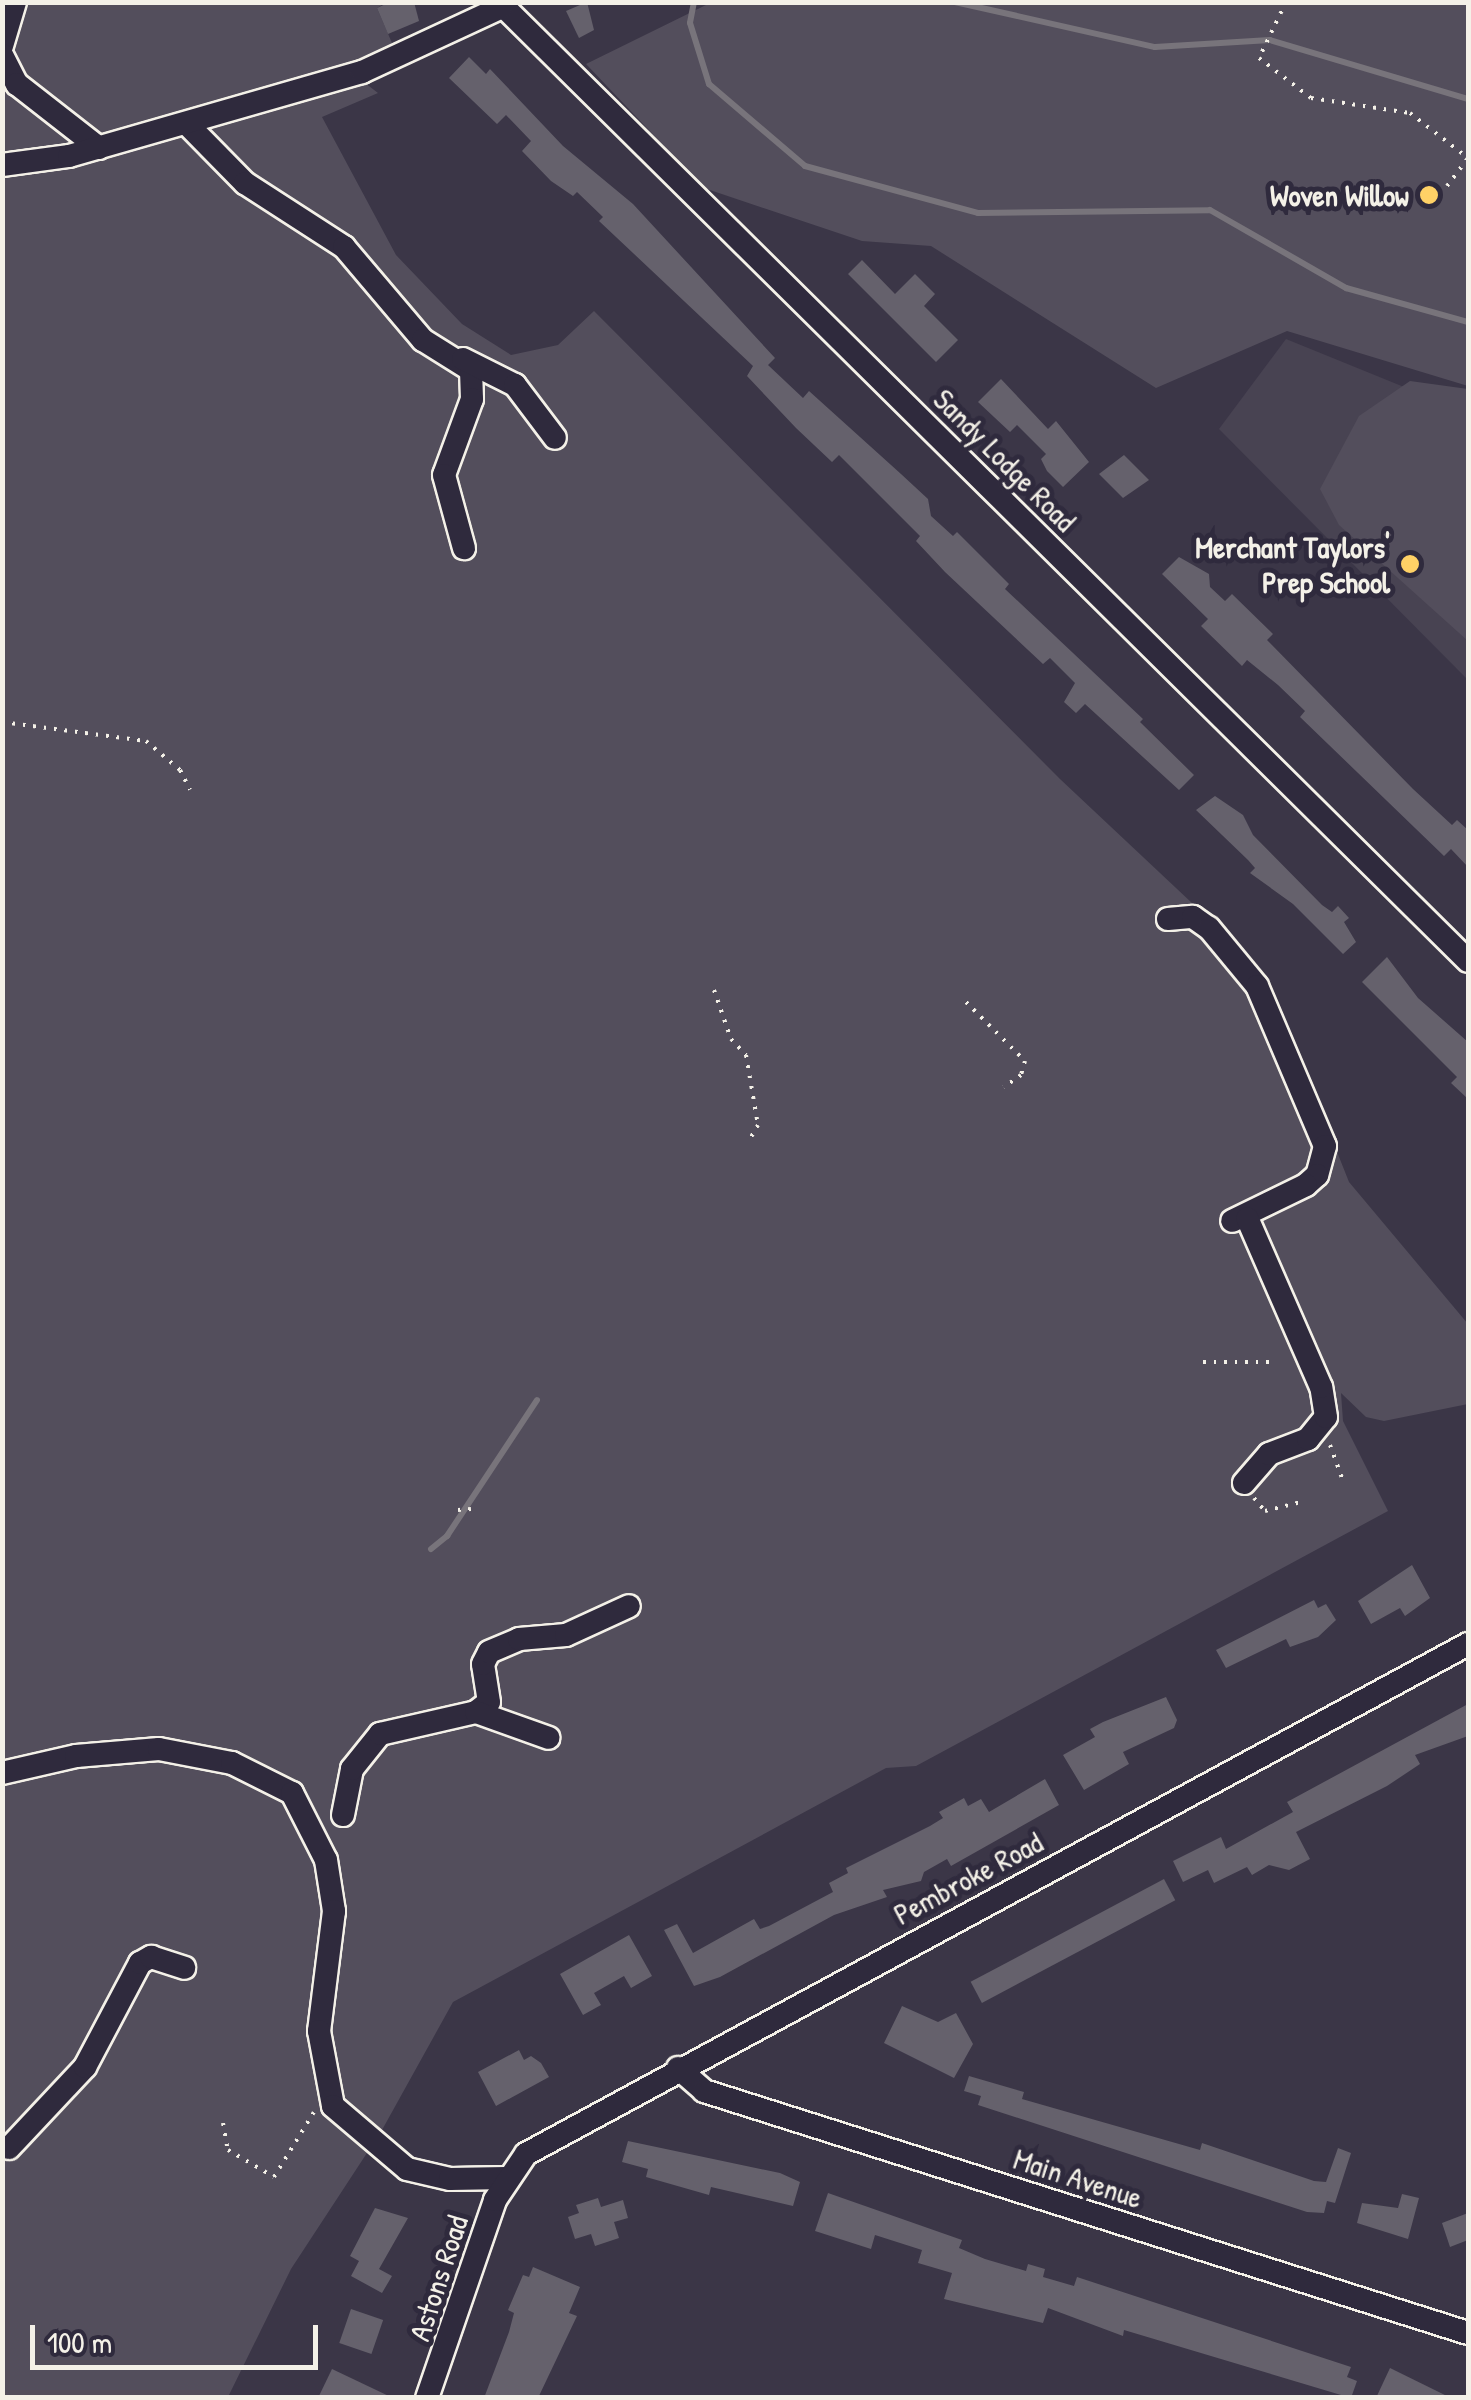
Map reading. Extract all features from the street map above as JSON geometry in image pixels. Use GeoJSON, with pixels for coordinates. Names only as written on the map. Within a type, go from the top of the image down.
{"type":"FeatureCollection","features":[{"type":"Feature","properties":{"kind":"street"},"geometry":{"type":"LineString","coordinates":[[2,46],[15,2]]}},
{"type":"Feature","properties":{"kind":"street"},"geometry":{"type":"LineString","coordinates":[[4,164],[99,148],[362,72],[509,6]]}},
{"type":"Feature","properties":{"kind":"street","name":"Sandy Lodge Road"},"geometry":{"type":"LineString","coordinates":[[509,6],[1468,961]]}},
{"type":"Feature","properties":{"kind":"street"},"geometry":{"type":"LineString","coordinates":[[2,55],[17,84],[99,148]]}},
{"type":"Feature","properties":{"kind":"street"},"geometry":{"type":"LineString","coordinates":[[187,124],[245,183],[344,248],[424,340],[443,356],[463,359],[516,385],[555,438]]}},
{"type":"Feature","properties":{"kind":"street"},"geometry":{"type":"LineString","coordinates":[[463,359],[475,381],[444,475],[464,548]]}},
{"type":"Feature","properties":{"kind":"street"},"geometry":{"type":"LineString","coordinates":[[1168,919],[1193,917],[1209,928],[1256,986],[1325,1146],[1317,1175],[1240,1220],[1322,1387],[1326,1417],[1318,1430],[1270,1454],[1248,1478]]}},
{"type":"Feature","properties":{"kind":"street"},"geometry":{"type":"LineString","coordinates":[[343,1815],[352,1769],[380,1734],[447,1724],[489,1702],[483,1664],[489,1652],[519,1639],[566,1635],[629,1606]]}},
{"type":"Feature","properties":{"kind":"street","name":"Pembroke Road"},"geometry":{"type":"LineString","coordinates":[[506,2178],[546,2140],[1468,1644]]}},
{"type":"Feature","properties":{"kind":"street"},"geometry":{"type":"LineString","coordinates":[[476,1712],[550,1738]]}},
{"type":"Feature","properties":{"kind":"street"},"geometry":{"type":"LineString","coordinates":[[2,1774],[76,1756],[159,1748],[232,1763],[292,1793],[326,1860],[334,1911],[319,2030],[333,2106],[407,2169],[450,2179],[506,2178]]}},
{"type":"Feature","properties":{"kind":"street"},"geometry":{"type":"LineString","coordinates":[[9,2148],[84,2067],[140,1963],[151,1957],[184,1968]]}},
{"type":"Feature","properties":{"kind":"street","name":"Main Avenue"},"geometry":{"type":"LineString","coordinates":[[678,2068],[704,2091],[1468,2334]]}},
{"type":"Feature","properties":{"kind":"street","name":"Astons Road"},"geometry":{"type":"LineString","coordinates":[[428,2398],[506,2178]]}},
{"type":"Feature","properties":{"kind":"path"},"geometry":{"type":"LineString","coordinates":[[1286,2],[1259,58],[1311,98],[1346,98],[1375,110],[1410,113],[1468,158],[1447,186]]}},
{"type":"Feature","properties":{"kind":"path"},"geometry":{"type":"LineString","coordinates":[[1308,2],[1339,2]]}},
{"type":"Feature","properties":{"kind":"path"},"geometry":{"type":"LineString","coordinates":[[2,722],[146,741],[180,770],[190,790]]}},
{"type":"Feature","properties":{"kind":"path"},"geometry":{"type":"LineString","coordinates":[[714,990],[731,1039],[746,1055],[758,1125],[748,1142]]}},
{"type":"Feature","properties":{"kind":"path"},"geometry":{"type":"LineString","coordinates":[[966,1002],[1025,1061],[1021,1075],[1004,1087]]}},
{"type":"Feature","properties":{"kind":"path"},"geometry":{"type":"LineString","coordinates":[[1202,1362],[1270,1362]]}},
{"type":"Feature","properties":{"kind":"path"},"geometry":{"type":"LineString","coordinates":[[1318,1430],[1342,1481]]}},
{"type":"Feature","properties":{"kind":"path"},"geometry":{"type":"LineString","coordinates":[[1248,1478],[1259,1508],[1300,1502]]}},
{"type":"Feature","properties":{"kind":"path"},"geometry":{"type":"LineString","coordinates":[[458,1510],[472,1510]]}},
{"type":"Feature","properties":{"kind":"path"},"geometry":{"type":"LineString","coordinates":[[223,2122],[228,2150],[274,2177],[292,2156],[326,2084]]}},
{"type":"Feature","properties":{"kind":"shaded area"},"geometry":{"type":"Polygon","coordinates":[[[3,3],[385,3],[377,8],[392,43],[343,66],[378,93],[322,117],[396,255],[462,324],[511,355],[558,345],[594,311],[1060,779],[1242,950],[1287,1026],[1349,1182],[1468,1324],[1468,1404],[1384,1421],[1366,1417],[1341,1393],[1343,1421],[1388,1511],[916,1766],[886,1768],[453,2002],[382,2130],[291,2269],[228,2397],[3,2398],[3,3]]]}},
{"type":"Feature","properties":{"kind":"shaded area"},"geometry":{"type":"Polygon","coordinates":[[[710,3],[1468,3],[1468,386],[1287,331],[1156,388],[931,246],[862,241],[704,188],[586,64],[710,3]]]}},
{"type":"Feature","properties":{"kind":"shaded area","name":"Merchant Taylors' Prep School"},"geometry":{"type":"Polygon","coordinates":[[[1286,339],[1468,413],[1468,680],[1219,429],[1286,339]]]}},
{"type":"Feature","properties":{"kind":"shaded area"},"geometry":{"type":"Polygon","coordinates":[[[1410,381],[1468,389],[1468,641],[1339,525],[1320,489],[1359,416],[1410,381]]]}},
{"type":"Feature","properties":{"kind":"building"},"geometry":{"type":"Polygon","coordinates":[[[390,2],[414,2],[419,21],[388,34],[377,8],[390,2]]]}},
{"type":"Feature","properties":{"kind":"building"},"geometry":{"type":"Polygon","coordinates":[[[587,2],[594,30],[579,38],[566,11],[587,2]]]}},
{"type":"Feature","properties":{"kind":"building"},"geometry":{"type":"Polygon","coordinates":[[[469,57],[486,74],[490,69],[563,146],[633,204],[775,358],[768,365],[803,398],[809,391],[928,499],[931,516],[953,536],[957,532],[1009,584],[1005,589],[1143,719],[1140,722],[1194,775],[1179,790],[1085,704],[1076,713],[1064,702],[1075,683],[1050,658],[1043,664],[945,572],[916,541],[920,536],[839,455],[832,462],[796,428],[747,376],[753,366],[599,221],[603,217],[577,192],[573,196],[551,181],[522,151],[531,141],[506,115],[497,124],[449,78],[469,57]]]}},
{"type":"Feature","properties":{"kind":"building"},"geometry":{"type":"Polygon","coordinates":[[[862,260],[895,294],[915,274],[935,294],[924,306],[958,340],[936,362],[848,274],[862,260]]]}},
{"type":"Feature","properties":{"kind":"building"},"geometry":{"type":"Polygon","coordinates":[[[1001,379],[1048,429],[1056,421],[1089,462],[1063,487],[1047,471],[1041,459],[1046,454],[1017,425],[1010,432],[978,402],[1001,379]]]}},
{"type":"Feature","properties":{"kind":"building"},"geometry":{"type":"Polygon","coordinates":[[[1124,455],[1149,480],[1123,498],[1099,474],[1124,455]]]}},
{"type":"Feature","properties":{"kind":"building"},"geometry":{"type":"Polygon","coordinates":[[[1179,557],[1209,574],[1210,587],[1225,601],[1232,594],[1273,634],[1267,640],[1413,789],[1452,825],[1457,820],[1468,830],[1468,867],[1451,849],[1444,856],[1300,717],[1305,711],[1278,685],[1247,660],[1242,666],[1201,626],[1208,619],[1162,574],[1179,557]]]}},
{"type":"Feature","properties":{"kind":"building"},"geometry":{"type":"Polygon","coordinates":[[[1215,796],[1243,815],[1253,835],[1322,905],[1332,912],[1338,906],[1349,918],[1344,922],[1356,942],[1343,954],[1293,904],[1250,873],[1255,868],[1196,810],[1215,796]]]}},
{"type":"Feature","properties":{"kind":"building"},"geometry":{"type":"Polygon","coordinates":[[[1387,957],[1418,998],[1468,1042],[1468,1099],[1451,1083],[1457,1077],[1362,982],[1387,957]]]}},
{"type":"Feature","properties":{"kind":"building"},"geometry":{"type":"Polygon","coordinates":[[[1412,1565],[1430,1598],[1405,1616],[1400,1608],[1371,1624],[1358,1601],[1412,1565]]]}},
{"type":"Feature","properties":{"kind":"building"},"geometry":{"type":"Polygon","coordinates":[[[1314,1600],[1318,1608],[1326,1604],[1336,1620],[1318,1637],[1290,1647],[1286,1639],[1226,1668],[1216,1650],[1314,1600]]]}},
{"type":"Feature","properties":{"kind":"building"},"geometry":{"type":"Polygon","coordinates":[[[1166,1697],[1177,1720],[1174,1728],[1123,1752],[1129,1764],[1084,1790],[1063,1755],[1095,1737],[1090,1729],[1166,1697]]]}},
{"type":"Feature","properties":{"kind":"building"},"geometry":{"type":"Polygon","coordinates":[[[1468,1704],[1468,1736],[1415,1755],[1420,1764],[1387,1786],[1296,1832],[1310,1859],[1289,1870],[1269,1865],[1252,1875],[1247,1867],[1214,1883],[1208,1870],[1183,1882],[1173,1861],[1221,1837],[1226,1849],[1293,1812],[1287,1802],[1468,1704]]]}},
{"type":"Feature","properties":{"kind":"building"},"geometry":{"type":"Polygon","coordinates":[[[1045,1779],[1059,1805],[951,1866],[947,1859],[924,1872],[921,1881],[883,1890],[887,1897],[834,1915],[720,1977],[694,1986],[664,1930],[677,1924],[693,1953],[754,1919],[760,1929],[769,1926],[833,1892],[829,1883],[848,1873],[846,1868],[930,1826],[943,1818],[939,1812],[964,1798],[968,1806],[981,1799],[989,1812],[1045,1779]]]}},
{"type":"Feature","properties":{"kind":"building"},"geometry":{"type":"Polygon","coordinates":[[[1164,1879],[1175,1900],[982,2003],[971,1982],[1164,1879]]]}},
{"type":"Feature","properties":{"kind":"building"},"geometry":{"type":"Polygon","coordinates":[[[629,1935],[652,1976],[631,1988],[624,1976],[594,1993],[601,2005],[583,2015],[560,1974],[629,1935]]]}},
{"type":"Feature","properties":{"kind":"building"},"geometry":{"type":"Polygon","coordinates":[[[902,2006],[938,2022],[956,2013],[973,2044],[954,2078],[884,2043],[902,2006]]]}},
{"type":"Feature","properties":{"kind":"building"},"geometry":{"type":"Polygon","coordinates":[[[519,2050],[524,2060],[531,2056],[541,2063],[549,2077],[496,2106],[478,2072],[519,2050]]]}},
{"type":"Feature","properties":{"kind":"building"},"geometry":{"type":"Polygon","coordinates":[[[969,2076],[1024,2092],[1022,2099],[1200,2150],[1202,2143],[1314,2181],[1326,2182],[1338,2148],[1351,2153],[1335,2203],[1327,2201],[1324,2213],[1307,2212],[978,2105],[981,2096],[964,2091],[969,2076]]]}},
{"type":"Feature","properties":{"kind":"building"},"geometry":{"type":"Polygon","coordinates":[[[628,2141],[780,2173],[800,2182],[793,2206],[711,2187],[709,2195],[646,2177],[648,2169],[622,2162],[628,2141]]]}},
{"type":"Feature","properties":{"kind":"building"},"geometry":{"type":"Polygon","coordinates":[[[828,2193],[962,2240],[959,2248],[985,2259],[1026,2271],[1028,2264],[1045,2269],[1043,2277],[1074,2286],[1077,2277],[1351,2367],[1347,2377],[1357,2381],[1351,2398],[1124,2330],[1123,2336],[1048,2308],[1043,2323],[944,2299],[952,2273],[918,2263],[922,2250],[875,2235],[871,2249],[815,2231],[828,2193]]]}},
{"type":"Feature","properties":{"kind":"building"},"geometry":{"type":"Polygon","coordinates":[[[1402,2194],[1419,2198],[1408,2239],[1357,2223],[1362,2203],[1398,2208],[1402,2194]]]}},
{"type":"Feature","properties":{"kind":"building"},"geometry":{"type":"Polygon","coordinates":[[[598,2198],[601,2207],[623,2200],[628,2218],[614,2222],[619,2238],[595,2246],[591,2234],[575,2239],[568,2217],[579,2213],[576,2205],[598,2198]]]}},
{"type":"Feature","properties":{"kind":"building"},"geometry":{"type":"Polygon","coordinates":[[[375,2208],[408,2218],[379,2269],[392,2276],[382,2293],[351,2276],[359,2261],[350,2256],[375,2208]]]}},
{"type":"Feature","properties":{"kind":"building"},"geometry":{"type":"Polygon","coordinates":[[[1468,2213],[1468,2240],[1450,2247],[1442,2223],[1468,2213]]]}},
{"type":"Feature","properties":{"kind":"building"},"geometry":{"type":"Polygon","coordinates":[[[533,2267],[580,2287],[569,2313],[577,2316],[538,2398],[484,2398],[509,2332],[514,2313],[508,2310],[523,2275],[529,2277],[533,2267]]]}},
{"type":"Feature","properties":{"kind":"building"},"geometry":{"type":"Polygon","coordinates":[[[351,2309],[383,2320],[371,2354],[339,2343],[351,2309]]]}},
{"type":"Feature","properties":{"kind":"building"},"geometry":{"type":"Polygon","coordinates":[[[1390,2368],[1451,2398],[1376,2398],[1390,2368]]]}},
{"type":"Feature","properties":{"kind":"building"},"geometry":{"type":"Polygon","coordinates":[[[332,2369],[393,2398],[318,2398],[332,2369]]]}},
{"type":"Feature","properties":{"kind":"waterway"},"geometry":{"type":"LineString","coordinates":[[694,2],[690,23],[709,84],[805,166],[978,213],[1210,210],[1346,288],[1468,322]]}},
{"type":"Feature","properties":{"kind":"waterway"},"geometry":{"type":"LineString","coordinates":[[955,2],[1155,47],[1270,40],[1468,99]]}},
{"type":"Feature","properties":{"kind":"waterway"},"geometry":{"type":"LineString","coordinates":[[431,1549],[447,1536],[537,1400]]}},
{"type":"Feature","properties":{"kind":"place","name":"Woven Willow"},"geometry":{"type":"Point","coordinates":[1429,195]}},
{"type":"Feature","properties":{"kind":"place","name":"Merchant Taylors' Prep School"},"geometry":{"type":"Point","coordinates":[1410,564]}}]}
